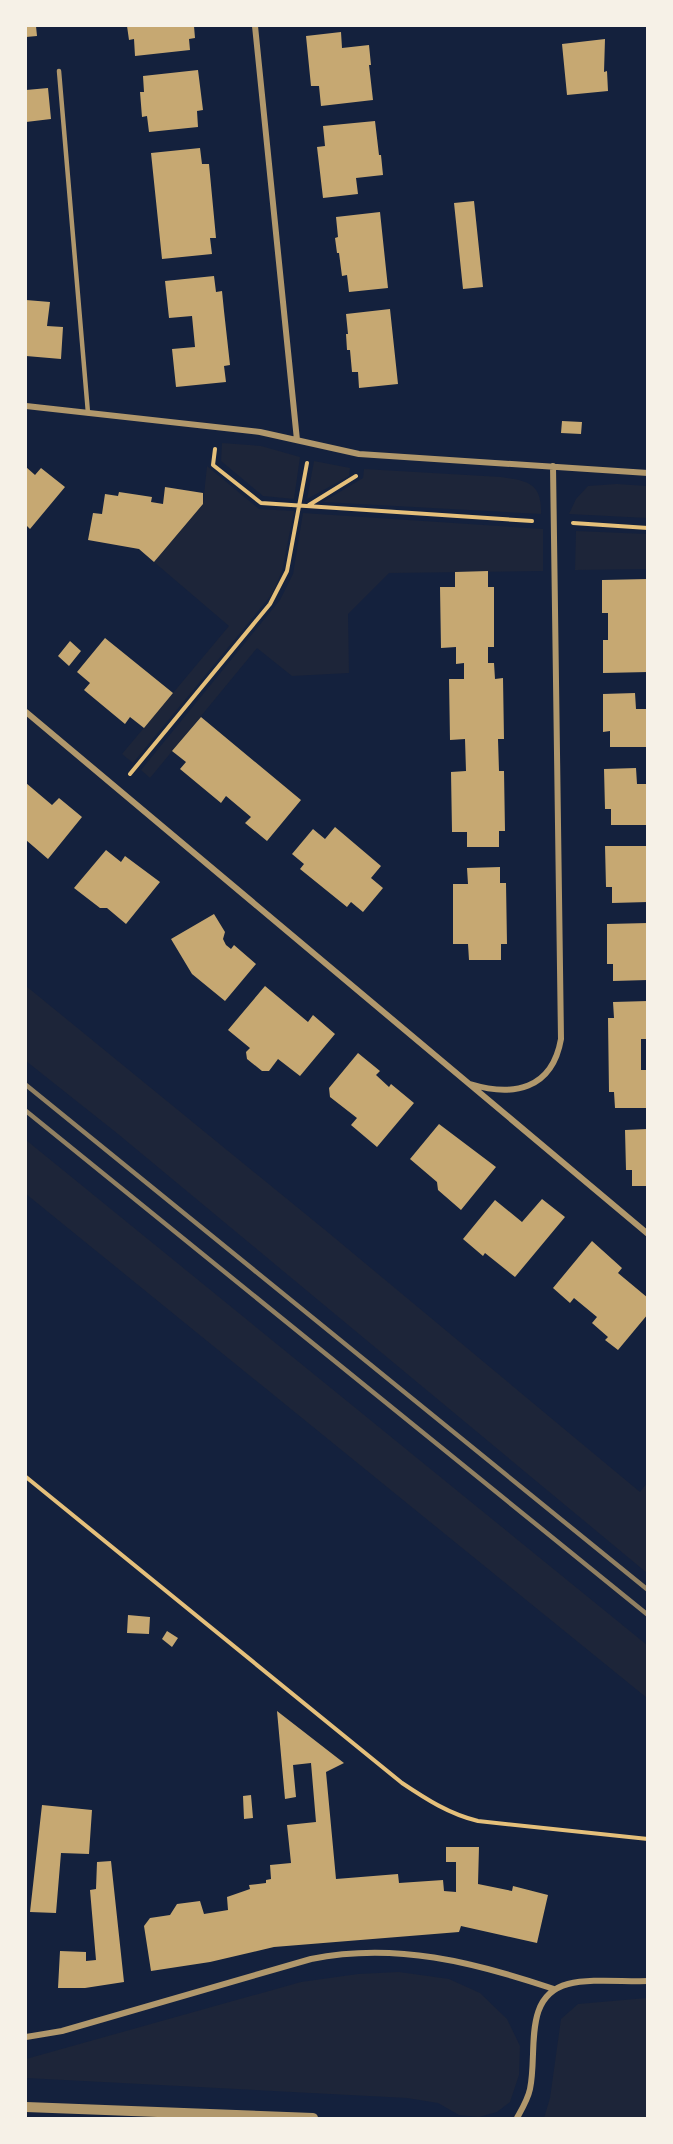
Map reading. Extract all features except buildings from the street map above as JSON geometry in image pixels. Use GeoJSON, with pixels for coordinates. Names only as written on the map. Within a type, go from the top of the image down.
{"type":"FeatureCollection","features":[{"type":"Feature","properties":{"kind":"street"},"geometry":{"type":"LineString","coordinates":[[255,26],[297,440]]}},
{"type":"Feature","properties":{"kind":"street"},"geometry":{"type":"LineString","coordinates":[[26,406],[260,432],[359,454],[648,473]]}},
{"type":"Feature","properties":{"kind":"street"},"geometry":{"type":"LineString","coordinates":[[466,1083],[508,1091],[532,1084],[551,1068],[558,1057],[561,1039],[553,466]]}},
{"type":"Feature","properties":{"kind":"street"},"geometry":{"type":"LineString","coordinates":[[26,712],[648,1234]]}},
{"type":"Feature","properties":{"kind":"street"},"geometry":{"type":"LineString","coordinates":[[26,2037],[62,2031],[311,1959],[336,1954],[385,1952],[441,1957],[487,1967],[554,1989]]}},
{"type":"Feature","properties":{"kind":"street"},"geometry":{"type":"LineString","coordinates":[[517,2118],[530,2090],[534,2031],[543,1999],[554,1989],[571,1983],[648,1981]]}},
{"type":"Feature","properties":{"kind":"street"},"geometry":{"type":"LineString","coordinates":[[26,2107],[313,2118]]}},
{"type":"Feature","properties":{"kind":"lane"},"geometry":{"type":"LineString","coordinates":[[58,71],[88,413]]}},
{"type":"Feature","properties":{"kind":"path"},"geometry":{"type":"LineString","coordinates":[[218,427],[213,465],[261,502],[648,528]]}},
{"type":"Feature","properties":{"kind":"path"},"geometry":{"type":"LineString","coordinates":[[118,789],[270,604],[280,588],[287,571],[308,458],[297,440]]}},
{"type":"Feature","properties":{"kind":"path"},"geometry":{"type":"LineString","coordinates":[[308,506],[356,476],[359,454]]}},
{"type":"Feature","properties":{"kind":"path"},"geometry":{"type":"LineString","coordinates":[[26,1477],[402,1784],[438,1806],[461,1817],[478,1821],[648,1839]]}},
{"type":"Feature","properties":{"kind":"shaded area"},"geometry":{"type":"Polygon","coordinates":[[[222,443],[261,446],[300,457],[294,499],[263,496],[221,461],[222,443]]]}},
{"type":"Feature","properties":{"kind":"shaded area"},"geometry":{"type":"Polygon","coordinates":[[[314,461],[350,468],[349,476],[307,499],[314,461]]]}},
{"type":"Feature","properties":{"kind":"shaded area"},"geometry":{"type":"Polygon","coordinates":[[[207,466],[259,509],[294,511],[282,571],[273,593],[133,763],[122,754],[229,626],[154,562],[203,504],[207,466]]]}},
{"type":"Feature","properties":{"kind":"shaded area"},"geometry":{"type":"Polygon","coordinates":[[[364,469],[519,480],[532,485],[536,490],[541,504],[541,514],[323,502],[363,478],[364,469]]]}},
{"type":"Feature","properties":{"kind":"shaded area"},"geometry":{"type":"Polygon","coordinates":[[[617,484],[647,486],[647,518],[569,514],[576,499],[588,486],[617,484]]]}},
{"type":"Feature","properties":{"kind":"shaded area"},"geometry":{"type":"Polygon","coordinates":[[[303,513],[543,529],[543,571],[389,573],[348,614],[349,673],[292,676],[257,648],[150,778],[141,770],[280,600],[293,574],[303,513]]]}},
{"type":"Feature","properties":{"kind":"shaded area"},"geometry":{"type":"Polygon","coordinates":[[[576,531],[647,534],[647,569],[575,570],[576,531]]]}},
{"type":"Feature","properties":{"kind":"shaded area"},"geometry":{"type":"Polygon","coordinates":[[[26,986],[330,1234],[640,1492],[647,1483],[647,1573],[118,1134],[26,1061],[26,986]]]}},
{"type":"Feature","properties":{"kind":"shaded area"},"geometry":{"type":"Polygon","coordinates":[[[26,1140],[647,1645],[647,1698],[26,1194],[26,1140]]]}},
{"type":"Feature","properties":{"kind":"shaded area"},"geometry":{"type":"Polygon","coordinates":[[[399,1972],[449,1979],[480,1993],[507,2019],[520,2046],[519,2075],[510,2102],[497,2112],[479,2117],[459,2115],[438,2103],[407,2098],[26,2078],[26,2059],[301,1982],[358,1974],[399,1972]]]}},
{"type":"Feature","properties":{"kind":"shaded area"},"geometry":{"type":"Polygon","coordinates":[[[647,1998],[647,2118],[544,2118],[550,2098],[561,2019],[578,2004],[647,1998]]]}},
{"type":"Feature","properties":{"kind":"railway"},"geometry":{"type":"LineString","coordinates":[[26,1085],[648,1590]]}},
{"type":"Feature","properties":{"kind":"railway"},"geometry":{"type":"LineString","coordinates":[[26,1111],[648,1615]]}}]}
